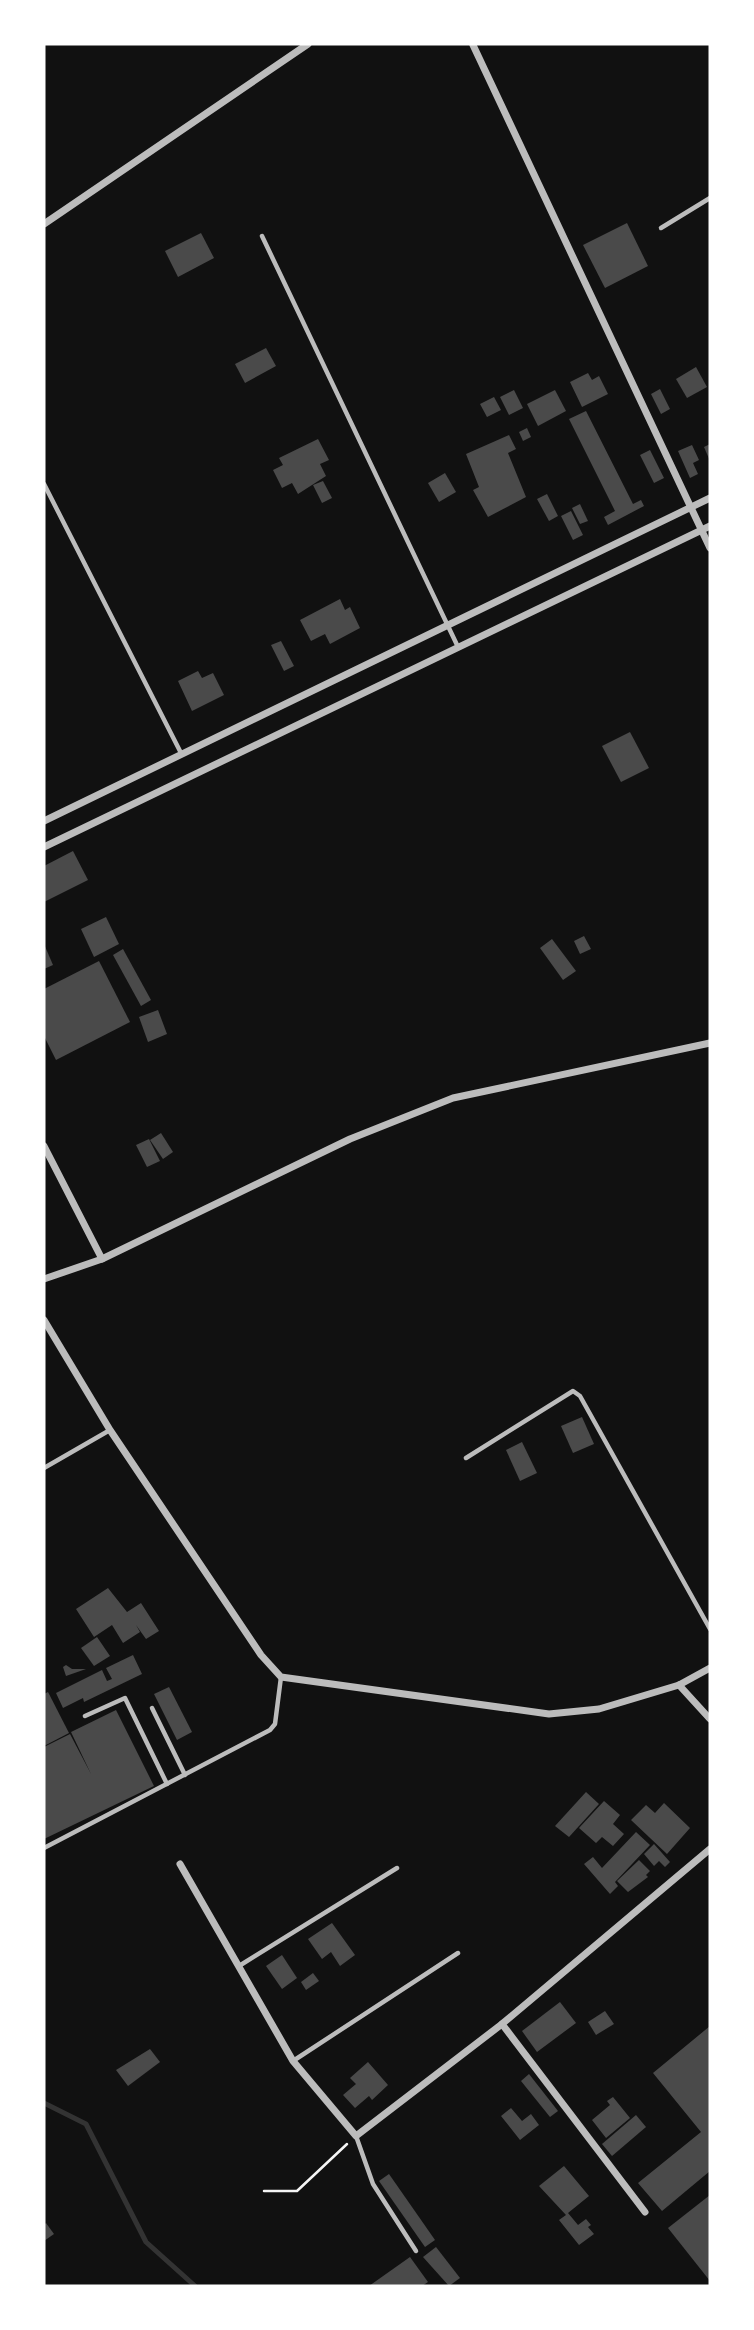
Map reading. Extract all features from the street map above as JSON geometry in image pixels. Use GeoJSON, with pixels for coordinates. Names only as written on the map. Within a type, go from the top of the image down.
{"type":"FeatureCollection","features":[{"type":"Feature","properties":{"kind":"street"},"geometry":{"type":"LineString","coordinates":[[44,224],[308,44]]}},
{"type":"Feature","properties":{"kind":"street"},"geometry":{"type":"LineString","coordinates":[[473,45],[710,548]]}},
{"type":"Feature","properties":{"kind":"street"},"geometry":{"type":"LineString","coordinates":[[44,821],[710,498]]}},
{"type":"Feature","properties":{"kind":"street"},"geometry":{"type":"LineString","coordinates":[[44,846],[710,526]]}},
{"type":"Feature","properties":{"kind":"street"},"geometry":{"type":"LineString","coordinates":[[44,1279],[102,1259],[350,1139],[453,1098],[710,1043]]}},
{"type":"Feature","properties":{"kind":"street"},"geometry":{"type":"LineString","coordinates":[[44,1146],[102,1259]]}},
{"type":"Feature","properties":{"kind":"street"},"geometry":{"type":"LineString","coordinates":[[44,1320],[110,1430],[261,1655],[281,1677],[549,1714],[599,1709],[679,1685],[710,1668]]}},
{"type":"Feature","properties":{"kind":"street"},"geometry":{"type":"LineString","coordinates":[[679,1685],[710,1719]]}},
{"type":"Feature","properties":{"kind":"street"},"geometry":{"type":"LineString","coordinates":[[180,1864],[293,2061],[356,2136],[502,2024],[710,1849]]}},
{"type":"Feature","properties":{"kind":"street"},"geometry":{"type":"LineString","coordinates":[[502,2024],[645,2212]]}},
{"type":"Feature","properties":{"kind":"lane"},"geometry":{"type":"LineString","coordinates":[[661,228],[710,198]]}},
{"type":"Feature","properties":{"kind":"lane"},"geometry":{"type":"LineString","coordinates":[[262,236],[458,647]]}},
{"type":"Feature","properties":{"kind":"lane"},"geometry":{"type":"LineString","coordinates":[[44,484],[181,753]]}},
{"type":"Feature","properties":{"kind":"lane"},"geometry":{"type":"LineString","coordinates":[[466,1458],[573,1391],[580,1395],[710,1629]]}},
{"type":"Feature","properties":{"kind":"lane"},"geometry":{"type":"LineString","coordinates":[[44,1468],[110,1430]]}},
{"type":"Feature","properties":{"kind":"lane"},"geometry":{"type":"LineString","coordinates":[[44,1848],[185,1775],[275,1724],[281,1677]]}},
{"type":"Feature","properties":{"kind":"lane"},"geometry":{"type":"LineString","coordinates":[[85,1716],[124,1698],[167,1784]]}},
{"type":"Feature","properties":{"kind":"lane"},"geometry":{"type":"LineString","coordinates":[[152,1708],[185,1775]]}},
{"type":"Feature","properties":{"kind":"lane"},"geometry":{"type":"LineString","coordinates":[[239,1966],[397,1868]]}},
{"type":"Feature","properties":{"kind":"lane"},"geometry":{"type":"LineString","coordinates":[[293,2061],[458,1953]]}},
{"type":"Feature","properties":{"kind":"lane"},"geometry":{"type":"LineString","coordinates":[[356,2136],[373,2184],[416,2251]]}},
{"type":"Feature","properties":{"kind":"path"},"geometry":{"type":"LineString","coordinates":[[264,2191],[297,2191],[356,2136]]}},
{"type":"Feature","properties":{"kind":"building"},"geometry":{"type":"Polygon","coordinates":[[[627,223],[648,266],[605,288],[583,245],[627,223]]]}},
{"type":"Feature","properties":{"kind":"building"},"geometry":{"type":"Polygon","coordinates":[[[201,233],[214,258],[178,277],[165,251],[201,233]]]}},
{"type":"Feature","properties":{"kind":"building"},"geometry":{"type":"Polygon","coordinates":[[[266,348],[276,366],[245,383],[235,364],[266,348]]]}},
{"type":"Feature","properties":{"kind":"building"},"geometry":{"type":"Polygon","coordinates":[[[696,367],[707,387],[687,398],[676,379],[696,367]]]}},
{"type":"Feature","properties":{"kind":"building"},"geometry":{"type":"Polygon","coordinates":[[[588,373],[592,380],[599,376],[608,394],[582,407],[570,382],[588,373]]]}},
{"type":"Feature","properties":{"kind":"building"},"geometry":{"type":"Polygon","coordinates":[[[660,389],[670,409],[661,414],[651,394],[660,389]]]}},
{"type":"Feature","properties":{"kind":"building"},"geometry":{"type":"Polygon","coordinates":[[[514,390],[523,408],[509,415],[500,397],[514,390]]]}},
{"type":"Feature","properties":{"kind":"building"},"geometry":{"type":"Polygon","coordinates":[[[555,390],[566,411],[538,426],[527,404],[555,390]]]}},
{"type":"Feature","properties":{"kind":"building"},"geometry":{"type":"Polygon","coordinates":[[[494,397],[501,410],[487,417],[480,404],[494,397]]]}},
{"type":"Feature","properties":{"kind":"building"},"geometry":{"type":"Polygon","coordinates":[[[586,411],[633,504],[641,500],[644,506],[608,525],[604,517],[615,511],[569,419],[586,411]]]}},
{"type":"Feature","properties":{"kind":"building"},"geometry":{"type":"Polygon","coordinates":[[[527,428],[531,437],[523,441],[519,432],[527,428]]]}},
{"type":"Feature","properties":{"kind":"building"},"geometry":{"type":"Polygon","coordinates":[[[509,435],[516,449],[508,453],[526,497],[488,517],[473,490],[479,487],[466,454],[509,435]]]}},
{"type":"Feature","properties":{"kind":"building"},"geometry":{"type":"Polygon","coordinates":[[[318,439],[329,460],[320,464],[326,476],[298,494],[292,483],[282,488],[273,470],[283,465],[279,458],[318,439]]]}},
{"type":"Feature","properties":{"kind":"building"},"geometry":{"type":"Polygon","coordinates":[[[710,444],[710,461],[704,447],[710,444]]]}},
{"type":"Feature","properties":{"kind":"building"},"geometry":{"type":"Polygon","coordinates":[[[692,445],[699,460],[693,463],[698,474],[690,478],[678,451],[692,445]]]}},
{"type":"Feature","properties":{"kind":"building"},"geometry":{"type":"Polygon","coordinates":[[[650,450],[664,478],[654,483],[640,455],[650,450]]]}},
{"type":"Feature","properties":{"kind":"building"},"geometry":{"type":"Polygon","coordinates":[[[445,473],[456,492],[439,502],[428,483],[445,473]]]}},
{"type":"Feature","properties":{"kind":"building"},"geometry":{"type":"Polygon","coordinates":[[[323,481],[332,498],[322,503],[313,485],[323,481]]]}},
{"type":"Feature","properties":{"kind":"building"},"geometry":{"type":"Polygon","coordinates":[[[547,494],[558,516],[549,521],[537,499],[547,494]]]}},
{"type":"Feature","properties":{"kind":"building"},"geometry":{"type":"Polygon","coordinates":[[[580,504],[588,521],[580,524],[572,508],[580,504]]]}},
{"type":"Feature","properties":{"kind":"building"},"geometry":{"type":"Polygon","coordinates":[[[571,511],[583,535],[573,540],[561,516],[571,511]]]}},
{"type":"Feature","properties":{"kind":"building"},"geometry":{"type":"Polygon","coordinates":[[[340,599],[345,610],[350,607],[360,628],[330,644],[325,634],[311,641],[300,620],[340,599]]]}},
{"type":"Feature","properties":{"kind":"building"},"geometry":{"type":"Polygon","coordinates":[[[281,641],[294,666],[284,671],[271,645],[281,641]]]}},
{"type":"Feature","properties":{"kind":"building"},"geometry":{"type":"Polygon","coordinates":[[[198,671],[202,678],[213,673],[224,695],[192,711],[178,681],[198,671]]]}},
{"type":"Feature","properties":{"kind":"building"},"geometry":{"type":"Polygon","coordinates":[[[630,732],[649,768],[621,782],[602,746],[630,732]]]}},
{"type":"Feature","properties":{"kind":"building"},"geometry":{"type":"Polygon","coordinates":[[[73,851],[88,880],[44,902],[44,866],[73,851]]]}},
{"type":"Feature","properties":{"kind":"building"},"geometry":{"type":"Polygon","coordinates":[[[106,917],[119,944],[94,957],[81,929],[106,917]]]}},
{"type":"Feature","properties":{"kind":"building"},"geometry":{"type":"Polygon","coordinates":[[[584,936],[591,949],[580,954],[574,941],[584,936]]]}},
{"type":"Feature","properties":{"kind":"building"},"geometry":{"type":"Polygon","coordinates":[[[552,939],[576,971],[563,980],[540,948],[552,939]]]}},
{"type":"Feature","properties":{"kind":"building"},"geometry":{"type":"Polygon","coordinates":[[[44,944],[53,965],[44,969],[44,944]]]}},
{"type":"Feature","properties":{"kind":"building"},"geometry":{"type":"Polygon","coordinates":[[[123,949],[151,1000],[141,1006],[113,955],[123,949]]]}},
{"type":"Feature","properties":{"kind":"building"},"geometry":{"type":"Polygon","coordinates":[[[99,961],[130,1022],[56,1060],[44,1036],[44,989],[99,961]]]}},
{"type":"Feature","properties":{"kind":"building"},"geometry":{"type":"Polygon","coordinates":[[[158,1010],[167,1034],[148,1042],[139,1017],[158,1010]]]}},
{"type":"Feature","properties":{"kind":"building"},"geometry":{"type":"Polygon","coordinates":[[[161,1133],[173,1152],[163,1159],[150,1140],[161,1133]]]}},
{"type":"Feature","properties":{"kind":"building"},"geometry":{"type":"Polygon","coordinates":[[[149,1139],[160,1161],[147,1167],[136,1145],[149,1139]]]}},
{"type":"Feature","properties":{"kind":"building"},"geometry":{"type":"Polygon","coordinates":[[[582,1417],[594,1444],[573,1453],[561,1426],[582,1417]]]}},
{"type":"Feature","properties":{"kind":"building"},"geometry":{"type":"Polygon","coordinates":[[[522,1442],[537,1473],[520,1481],[506,1450],[522,1442]]]}},
{"type":"Feature","properties":{"kind":"building"},"geometry":{"type":"Polygon","coordinates":[[[108,1588],[127,1612],[141,1603],[159,1631],[146,1639],[136,1625],[140,1632],[123,1643],[112,1625],[94,1637],[76,1609],[108,1588]]]}},
{"type":"Feature","properties":{"kind":"building"},"geometry":{"type":"Polygon","coordinates":[[[97,1637],[110,1656],[94,1666],[81,1648],[97,1637]]]}},
{"type":"Feature","properties":{"kind":"building"},"geometry":{"type":"Polygon","coordinates":[[[133,1655],[142,1674],[84,1702],[83,1698],[63,1708],[56,1693],[102,1670],[107,1681],[112,1679],[106,1668],[133,1655]]]}},
{"type":"Feature","properties":{"kind":"building"},"geometry":{"type":"Polygon","coordinates":[[[66,1665],[72,1669],[86,1669],[66,1676],[63,1667],[66,1665]]]}},
{"type":"Feature","properties":{"kind":"building"},"geometry":{"type":"Polygon","coordinates":[[[169,1687],[192,1732],[177,1740],[154,1694],[169,1687]]]}},
{"type":"Feature","properties":{"kind":"building"},"geometry":{"type":"Polygon","coordinates":[[[48,1692],[69,1733],[44,1746],[44,1694],[48,1692]]]}},
{"type":"Feature","properties":{"kind":"building"},"geometry":{"type":"Polygon","coordinates":[[[116,1710],[154,1786],[44,1839],[44,1747],[70,1734],[91,1774],[71,1732],[116,1710]]]}},
{"type":"Feature","properties":{"kind":"building"},"geometry":{"type":"Polygon","coordinates":[[[586,1792],[599,1804],[569,1837],[555,1826],[586,1792]]]}},
{"type":"Feature","properties":{"kind":"building"},"geometry":{"type":"Polygon","coordinates":[[[604,1801],[620,1815],[613,1824],[624,1834],[613,1846],[602,1837],[596,1843],[579,1828],[604,1801]]]}},
{"type":"Feature","properties":{"kind":"building"},"geometry":{"type":"Polygon","coordinates":[[[664,1803],[690,1828],[667,1854],[631,1820],[646,1805],[655,1813],[664,1803]]]}},
{"type":"Feature","properties":{"kind":"building"},"geometry":{"type":"Polygon","coordinates":[[[636,1832],[650,1845],[615,1882],[618,1886],[610,1894],[584,1864],[593,1857],[602,1868],[636,1832]]]}},
{"type":"Feature","properties":{"kind":"building"},"geometry":{"type":"Polygon","coordinates":[[[654,1844],[670,1862],[665,1867],[659,1861],[654,1866],[644,1854],[654,1844]]]}},
{"type":"Feature","properties":{"kind":"building"},"geometry":{"type":"Polygon","coordinates":[[[639,1860],[650,1871],[646,1875],[648,1877],[628,1892],[617,1881],[639,1860]]]}},
{"type":"Feature","properties":{"kind":"building"},"geometry":{"type":"Polygon","coordinates":[[[332,1923],[355,1955],[340,1966],[331,1952],[322,1959],[308,1939],[332,1923]]]}},
{"type":"Feature","properties":{"kind":"building"},"geometry":{"type":"Polygon","coordinates":[[[282,1955],[297,1978],[282,1989],[266,1966],[282,1955]]]}},
{"type":"Feature","properties":{"kind":"building"},"geometry":{"type":"Polygon","coordinates":[[[313,1973],[319,1981],[306,1990],[301,1982],[313,1973]]]}},
{"type":"Feature","properties":{"kind":"building"},"geometry":{"type":"Polygon","coordinates":[[[560,2002],[576,2023],[537,2052],[522,2031],[560,2002]]]}},
{"type":"Feature","properties":{"kind":"building"},"geometry":{"type":"Polygon","coordinates":[[[605,2011],[614,2024],[596,2035],[588,2022],[605,2011]]]}},
{"type":"Feature","properties":{"kind":"building"},"geometry":{"type":"Polygon","coordinates":[[[710,2026],[710,2171],[662,2211],[638,2183],[701,2132],[653,2073],[710,2026]]]}},
{"type":"Feature","properties":{"kind":"building"},"geometry":{"type":"Polygon","coordinates":[[[150,2049],[160,2062],[128,2086],[116,2070],[150,2049]]]}},
{"type":"Feature","properties":{"kind":"building"},"geometry":{"type":"Polygon","coordinates":[[[368,2062],[388,2085],[372,2100],[369,2096],[355,2108],[343,2095],[356,2084],[350,2078],[368,2062]]]}},
{"type":"Feature","properties":{"kind":"building"},"geometry":{"type":"Polygon","coordinates":[[[529,2074],[558,2111],[550,2117],[521,2081],[529,2074]]]}},
{"type":"Feature","properties":{"kind":"building"},"geometry":{"type":"Polygon","coordinates":[[[613,2097],[630,2118],[606,2138],[592,2120],[610,2105],[607,2101],[613,2097]]]}},
{"type":"Feature","properties":{"kind":"building"},"geometry":{"type":"Polygon","coordinates":[[[511,2108],[522,2121],[531,2114],[539,2125],[520,2140],[501,2116],[511,2108]]]}},
{"type":"Feature","properties":{"kind":"building"},"geometry":{"type":"Polygon","coordinates":[[[636,2115],[646,2127],[612,2156],[602,2144],[636,2115]]]}},
{"type":"Feature","properties":{"kind":"building"},"geometry":{"type":"Polygon","coordinates":[[[564,2166],[589,2196],[568,2213],[578,2225],[586,2219],[591,2225],[588,2227],[594,2234],[579,2245],[559,2220],[566,2215],[539,2186],[564,2166]]]}},
{"type":"Feature","properties":{"kind":"building"},"geometry":{"type":"Polygon","coordinates":[[[389,2174],[435,2240],[425,2247],[379,2181],[389,2174]]]}},
{"type":"Feature","properties":{"kind":"building"},"geometry":{"type":"Polygon","coordinates":[[[710,2195],[710,2281],[668,2228],[710,2195]]]}},
{"type":"Feature","properties":{"kind":"building"},"geometry":{"type":"Polygon","coordinates":[[[46,2223],[54,2234],[44,2241],[44,2225],[46,2223]]]}},
{"type":"Feature","properties":{"kind":"building"},"geometry":{"type":"Polygon","coordinates":[[[436,2247],[460,2278],[449,2286],[423,2257],[436,2247]]]}},
{"type":"Feature","properties":{"kind":"building"},"geometry":{"type":"Polygon","coordinates":[[[410,2257],[428,2282],[422,2286],[369,2286],[410,2257]]]}},
{"type":"Feature","properties":{"kind":"waterway"},"geometry":{"type":"LineString","coordinates":[[44,2103],[86,2124],[146,2242],[195,2286]]}}]}
